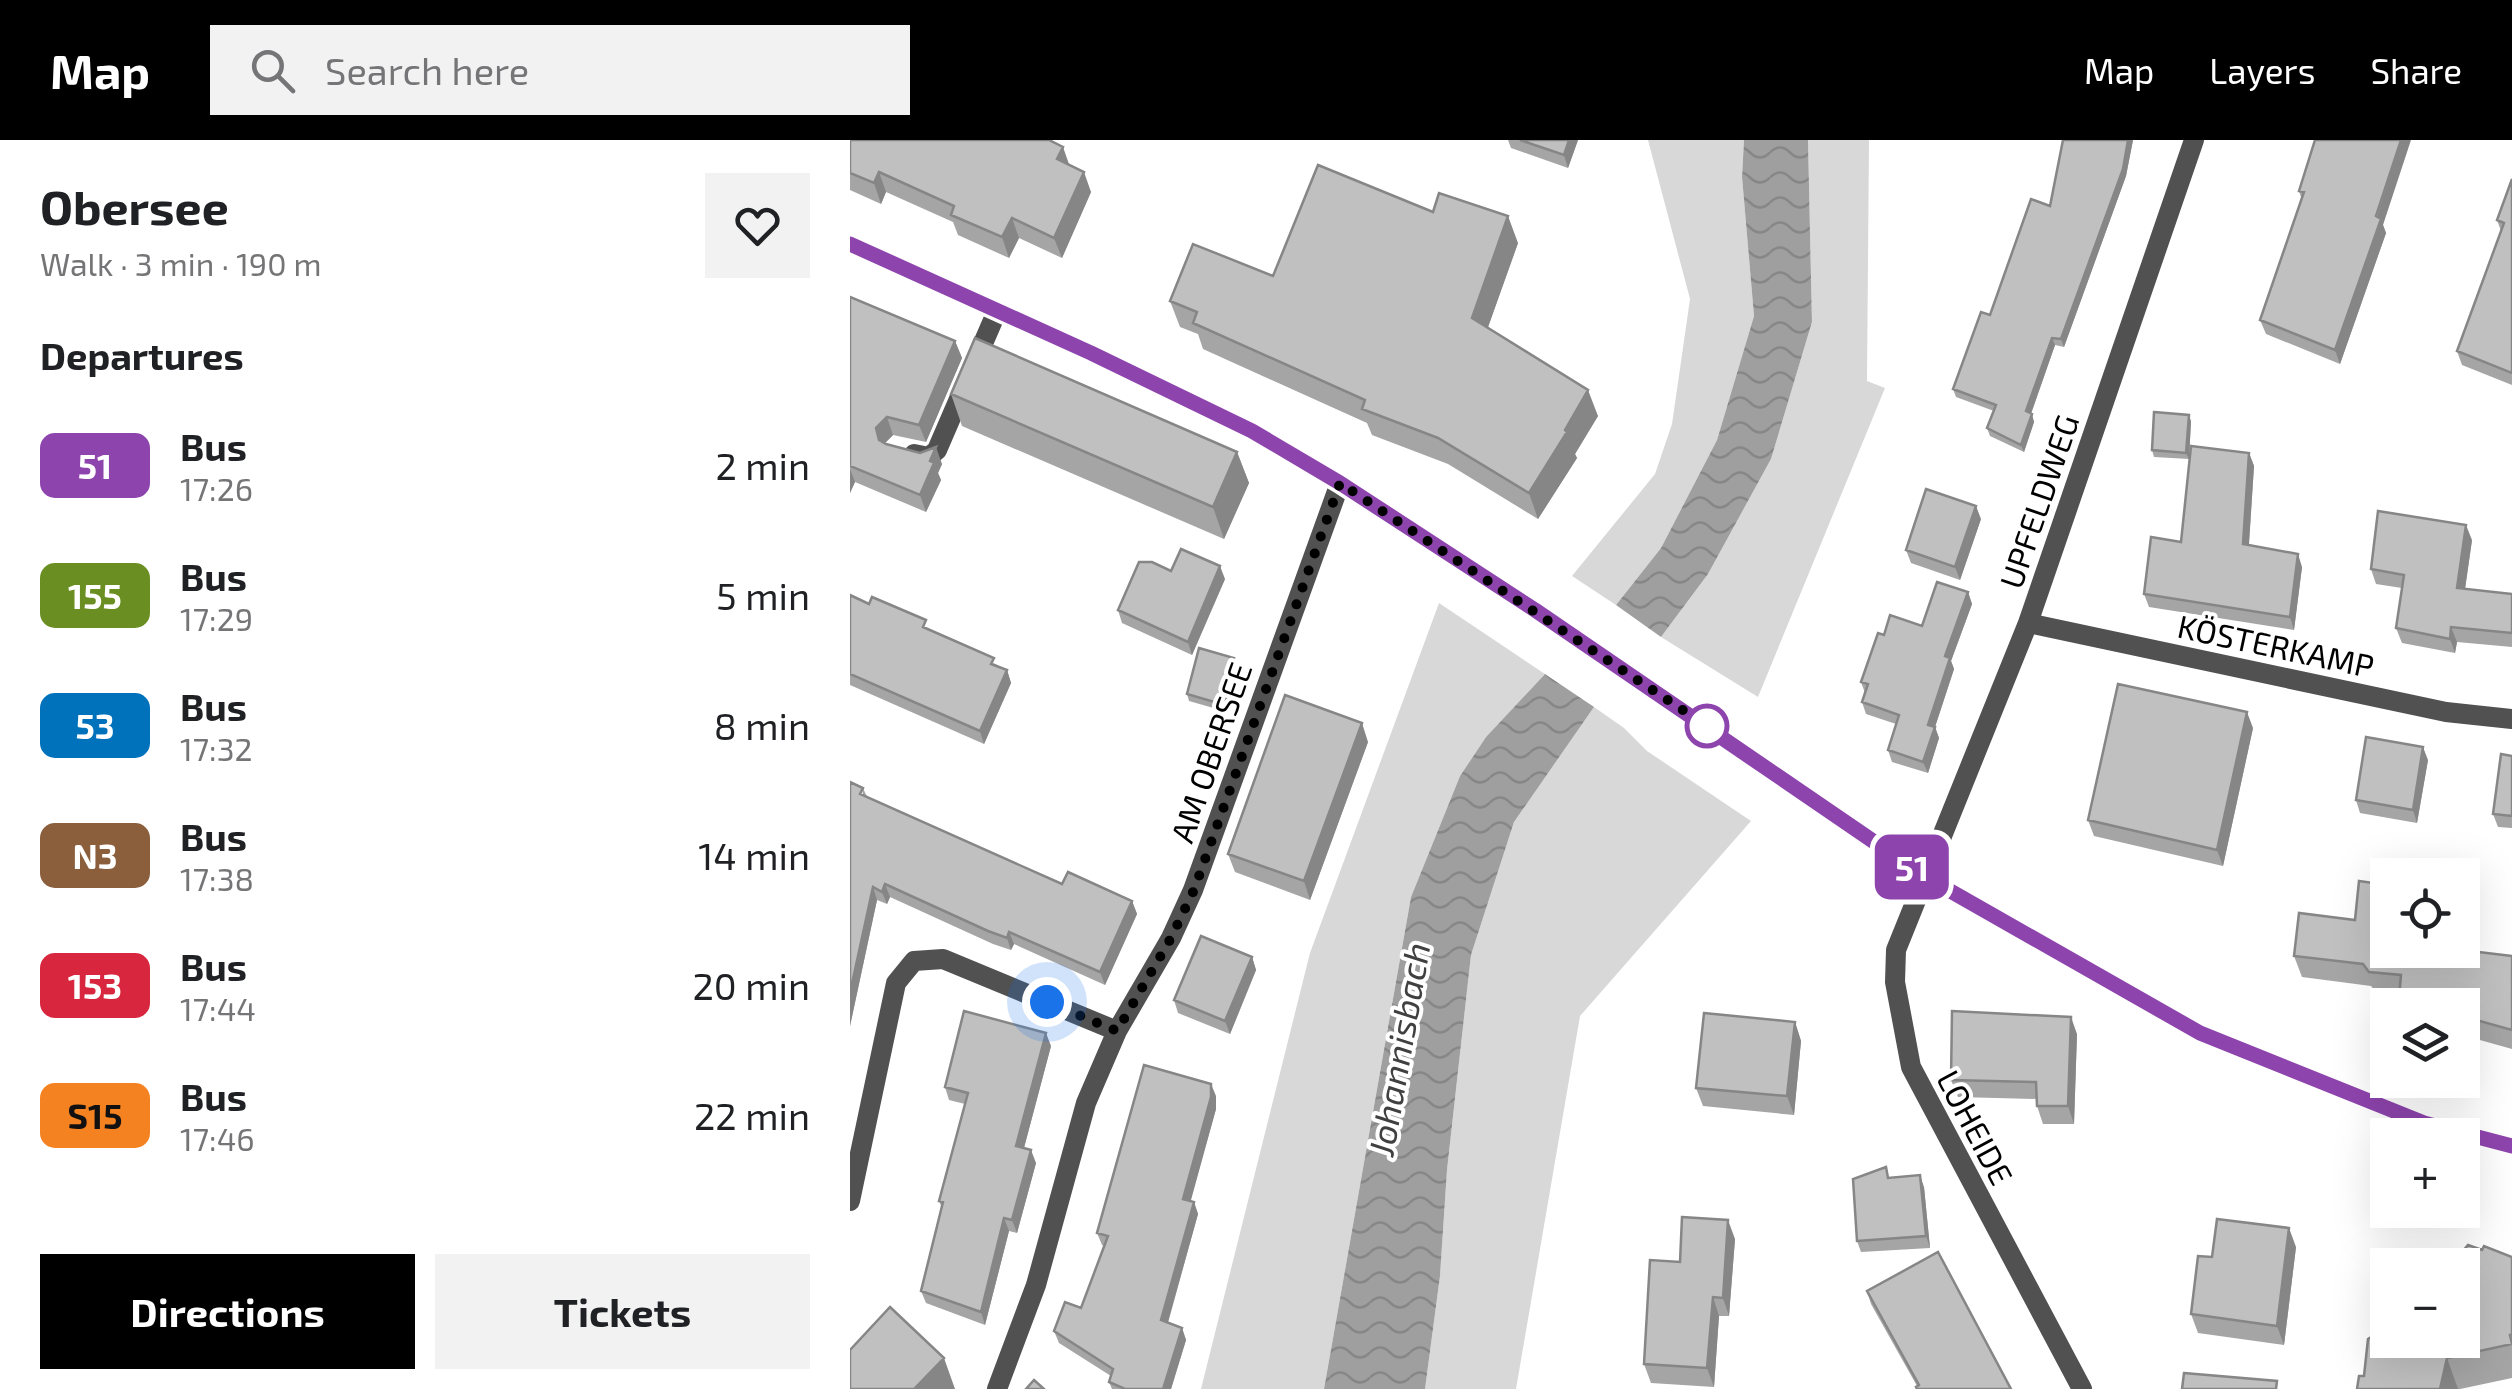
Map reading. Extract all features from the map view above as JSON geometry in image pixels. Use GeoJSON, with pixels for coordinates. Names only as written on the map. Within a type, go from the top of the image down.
{"type":"FeatureCollection","features":[{"type":"Feature","properties":{"kind":"main road"},"geometry":{"type":"LineString","coordinates":[[850,244],[1252,431],[1340,483],[1535,610],[1924,876],[2200,1033],[2424,1123],[2512,1146]]}},
{"type":"Feature","properties":{"kind":"street","name":"UPFELDWEG"},"geometry":{"type":"LineString","coordinates":[[1924,876],[2028,623],[2194,140]]}},
{"type":"Feature","properties":{"kind":"street"},"geometry":{"type":"LineString","coordinates":[[896,448],[929,457],[937,450],[997,310]]}},
{"type":"Feature","properties":{"kind":"street","name":"AM OBERSEE"},"geometry":{"type":"LineString","coordinates":[[997,1389],[1036,1285],[1086,1103],[1117,1031],[1194,890],[1340,483]]}},
{"type":"Feature","properties":{"kind":"street","name":"KÖSTERKAMP"},"geometry":{"type":"LineString","coordinates":[[2028,623],[2446,712],[2512,719]]}},
{"type":"Feature","properties":{"kind":"street","name":"LOHEIDE"},"geometry":{"type":"LineString","coordinates":[[1924,876],[1896,950],[1895,982],[1911,1067],[2082,1389]]}},
{"type":"Feature","properties":{"kind":"street"},"geometry":{"type":"LineString","coordinates":[[850,1201],[896,983],[914,961],[944,959],[1117,1031]]}},
{"type":"Feature","properties":{"kind":"shaded area"},"geometry":{"type":"Polygon","coordinates":[[[1648,140],[1744,140],[1742,177],[1754,316],[1717,440],[1661,548],[1616,605],[1572,576],[1655,474],[1672,424],[1690,299],[1648,140]]]}},
{"type":"Feature","properties":{"kind":"shaded area"},"geometry":{"type":"Polygon","coordinates":[[[1808,140],[1869,140],[1867,381],[1885,388],[1758,697],[1661,637],[1708,574],[1771,459],[1812,322],[1808,140]]]}},
{"type":"Feature","properties":{"kind":"shaded area"},"geometry":{"type":"Polygon","coordinates":[[[1439,603],[1545,674],[1486,737],[1460,776],[1411,897],[1324,1389],[1201,1389],[1310,953],[1439,603]]]}},
{"type":"Feature","properties":{"kind":"shaded area"},"geometry":{"type":"Polygon","coordinates":[[[1594,707],[1624,728],[1647,751],[1751,821],[1580,1016],[1516,1389],[1425,1389],[1440,1276],[1447,1170],[1471,955],[1514,822],[1594,707]]]}},
{"type":"Feature","properties":{"kind":"water"},"geometry":{"type":"Polygon","coordinates":[[[1744,140],[1808,140],[1812,322],[1771,459],[1708,574],[1661,637],[1616,605],[1661,548],[1717,440],[1754,316],[1742,177],[1744,140]]]}},
{"type":"Feature","properties":{"kind":"water","name":"Johannisbach"},"geometry":{"type":"Polygon","coordinates":[[[1545,674],[1594,707],[1514,822],[1471,955],[1447,1170],[1440,1276],[1425,1389],[1324,1389],[1411,897],[1460,776],[1486,737],[1545,674]]]}},
{"type":"Feature","properties":{"kind":"building"},"geometry":{"type":"Polygon","coordinates":[[[850,140],[1049,140],[1063,147],[1057,159],[1084,172],[1054,238],[1012,218],[1002,237],[951,215],[954,206],[879,172],[874,183],[850,173],[850,140]]]}},
{"type":"Feature","properties":{"kind":"building"},"geometry":{"type":"Polygon","coordinates":[[[1520,140],[1569,140],[1564,155],[1520,140]]]}},
{"type":"Feature","properties":{"kind":"building"},"geometry":{"type":"Polygon","coordinates":[[[2063,140],[2128,140],[2123,169],[2061,339],[2052,338],[2026,411],[2032,414],[2021,445],[1987,428],[1996,405],[1953,389],[1981,312],[1990,315],[2031,199],[2050,206],[2063,140]]]}},
{"type":"Feature","properties":{"kind":"building"},"geometry":{"type":"Polygon","coordinates":[[[2315,140],[2401,140],[2376,216],[2381,219],[2335,350],[2260,320],[2304,192],[2299,191],[2315,140]]]}},
{"type":"Feature","properties":{"kind":"building"},"geometry":{"type":"Polygon","coordinates":[[[1318,165],[1433,212],[1439,193],[1508,216],[1472,318],[1588,390],[1529,493],[1438,438],[1362,409],[1365,400],[1193,323],[1197,312],[1170,301],[1193,244],[1273,276],[1318,165]]]}},
{"type":"Feature","properties":{"kind":"building"},"geometry":{"type":"Polygon","coordinates":[[[2512,179],[2512,373],[2457,351],[2504,223],[2497,220],[2512,179]]]}},
{"type":"Feature","properties":{"kind":"building"},"geometry":{"type":"Polygon","coordinates":[[[850,297],[955,341],[919,425],[887,417],[876,428],[879,440],[886,444],[920,453],[936,447],[930,461],[934,463],[920,495],[850,466],[850,297]]]}},
{"type":"Feature","properties":{"kind":"building"},"geometry":{"type":"Polygon","coordinates":[[[975,338],[1237,452],[1213,507],[951,394],[975,338]]]}},
{"type":"Feature","properties":{"kind":"building"},"geometry":{"type":"Polygon","coordinates":[[[2154,412],[2189,415],[2186,453],[2152,450],[2154,412]]]}},
{"type":"Feature","properties":{"kind":"building"},"geometry":{"type":"Polygon","coordinates":[[[2191,446],[2249,453],[2243,544],[2298,554],[2290,617],[2144,594],[2151,537],[2181,542],[2191,446]]]}},
{"type":"Feature","properties":{"kind":"building"},"geometry":{"type":"Polygon","coordinates":[[[1926,489],[1976,506],[1955,567],[1906,550],[1926,489]]]}},
{"type":"Feature","properties":{"kind":"building"},"geometry":{"type":"Polygon","coordinates":[[[2378,511],[2466,525],[2457,588],[2512,594],[2512,633],[2451,627],[2450,639],[2396,628],[2404,575],[2371,569],[2378,511]]]}},
{"type":"Feature","properties":{"kind":"building"},"geometry":{"type":"Polygon","coordinates":[[[1181,549],[1220,566],[1188,642],[1118,610],[1139,562],[1152,562],[1171,571],[1181,549]]]}},
{"type":"Feature","properties":{"kind":"building"},"geometry":{"type":"Polygon","coordinates":[[[1937,582],[1968,592],[1945,656],[1950,658],[1928,725],[1935,727],[1923,762],[1888,750],[1899,715],[1862,702],[1868,684],[1861,682],[1878,633],[1884,635],[1890,615],[1922,626],[1937,582]]]}},
{"type":"Feature","properties":{"kind":"building"},"geometry":{"type":"Polygon","coordinates":[[[850,595],[869,604],[872,597],[926,620],[923,627],[994,658],[991,664],[1007,670],[980,731],[850,674],[850,595]]]}},
{"type":"Feature","properties":{"kind":"building"},"geometry":{"type":"Polygon","coordinates":[[[1199,648],[1234,658],[1221,704],[1187,694],[1199,648]]]}},
{"type":"Feature","properties":{"kind":"building"},"geometry":{"type":"Polygon","coordinates":[[[2118,684],[2247,712],[2217,850],[2088,820],[2118,684]]]}},
{"type":"Feature","properties":{"kind":"building"},"geometry":{"type":"Polygon","coordinates":[[[1285,695],[1362,723],[1304,881],[1228,854],[1285,695]]]}},
{"type":"Feature","properties":{"kind":"building"},"geometry":{"type":"Polygon","coordinates":[[[2366,737],[2423,747],[2413,810],[2356,800],[2366,737]]]}},
{"type":"Feature","properties":{"kind":"building"},"geometry":{"type":"Polygon","coordinates":[[[2501,754],[2512,756],[2512,816],[2493,814],[2501,754]]]}},
{"type":"Feature","properties":{"kind":"building"},"geometry":{"type":"Polygon","coordinates":[[[850,782],[863,788],[860,794],[1062,884],[1068,872],[1132,901],[1100,972],[1009,932],[1007,938],[988,931],[885,884],[882,892],[873,887],[850,993],[850,782]]]}},
{"type":"Feature","properties":{"kind":"building"},"geometry":{"type":"Polygon","coordinates":[[[2359,881],[2370,883],[2370,968],[2480,968],[2480,952],[2512,956],[2512,1030],[2480,1021],[2480,988],[2400,988],[2401,975],[2369,972],[2363,964],[2294,956],[2299,913],[2355,920],[2359,881]]]}},
{"type":"Feature","properties":{"kind":"building"},"geometry":{"type":"Polygon","coordinates":[[[1201,936],[1252,957],[1225,1021],[1174,1000],[1201,936]]]}},
{"type":"Feature","properties":{"kind":"building"},"geometry":{"type":"Polygon","coordinates":[[[964,1011],[1046,1033],[1016,1146],[1031,1150],[1012,1220],[1004,1218],[981,1312],[921,1291],[943,1202],[939,1201],[968,1093],[945,1087],[964,1011]]]}},
{"type":"Feature","properties":{"kind":"building"},"geometry":{"type":"Polygon","coordinates":[[[1952,1011],[2071,1017],[2068,1106],[2037,1106],[2036,1082],[1951,1080],[1952,1011]]]}},
{"type":"Feature","properties":{"kind":"building"},"geometry":{"type":"Polygon","coordinates":[[[1704,1013],[1795,1022],[1787,1096],[1696,1088],[1704,1013]]]}},
{"type":"Feature","properties":{"kind":"building"},"geometry":{"type":"Polygon","coordinates":[[[1144,1065],[1211,1084],[1211,1097],[1183,1199],[1194,1202],[1161,1320],[1182,1328],[1163,1389],[1125,1389],[1109,1382],[1113,1369],[1054,1331],[1065,1302],[1081,1308],[1108,1236],[1097,1233],[1144,1065]]]}},
{"type":"Feature","properties":{"kind":"building"},"geometry":{"type":"Polygon","coordinates":[[[1886,1167],[1888,1178],[1920,1175],[1926,1236],[1857,1241],[1853,1179],[1886,1167]]]}},
{"type":"Feature","properties":{"kind":"building"},"geometry":{"type":"Polygon","coordinates":[[[1682,1217],[1728,1220],[1723,1298],[1713,1297],[1707,1368],[1644,1364],[1650,1260],[1680,1262],[1682,1217]]]}},
{"type":"Feature","properties":{"kind":"building"},"geometry":{"type":"Polygon","coordinates":[[[2217,1219],[2289,1228],[2277,1326],[2191,1314],[2198,1256],[2212,1257],[2217,1219]]]}},
{"type":"Feature","properties":{"kind":"building"},"geometry":{"type":"Polygon","coordinates":[[[2484,1246],[2512,1257],[2512,1344],[2480,1351],[2480,1249],[2484,1246]]]}},
{"type":"Feature","properties":{"kind":"building"},"geometry":{"type":"Polygon","coordinates":[[[1938,1252],[2011,1389],[1917,1389],[1919,1385],[1867,1291],[1938,1252]]]}},
{"type":"Feature","properties":{"kind":"building"},"geometry":{"type":"Polygon","coordinates":[[[890,1307],[944,1358],[914,1389],[850,1389],[850,1350],[890,1307]]]}},
{"type":"Feature","properties":{"kind":"building"},"geometry":{"type":"Polygon","coordinates":[[[2368,1339],[2370,1358],[2447,1358],[2440,1389],[2357,1389],[2359,1376],[2364,1376],[2368,1339]]]}},
{"type":"Feature","properties":{"kind":"building"},"geometry":{"type":"Polygon","coordinates":[[[2184,1373],[2277,1381],[2276,1389],[2182,1389],[2184,1373]]]}},
{"type":"Feature","properties":{"kind":"building"},"geometry":{"type":"Polygon","coordinates":[[[1034,1380],[1044,1389],[1026,1389],[1034,1380]]]}},
{"type":"Feature","properties":{"kind":"bus line","name":"51"},"geometry":{"type":"LineString","coordinates":[[850,244],[1252,431],[1340,483],[1535,610],[1924,876],[2200,1033],[2424,1123],[2512,1146]]}},
{"type":"Feature","properties":{"kind":"route"},"geometry":{"type":"LineString","coordinates":[[1047,1002],[1117,1031],[1171,938],[1194,890],[1340,483],[1722,736],[1707,726]]}}]}
